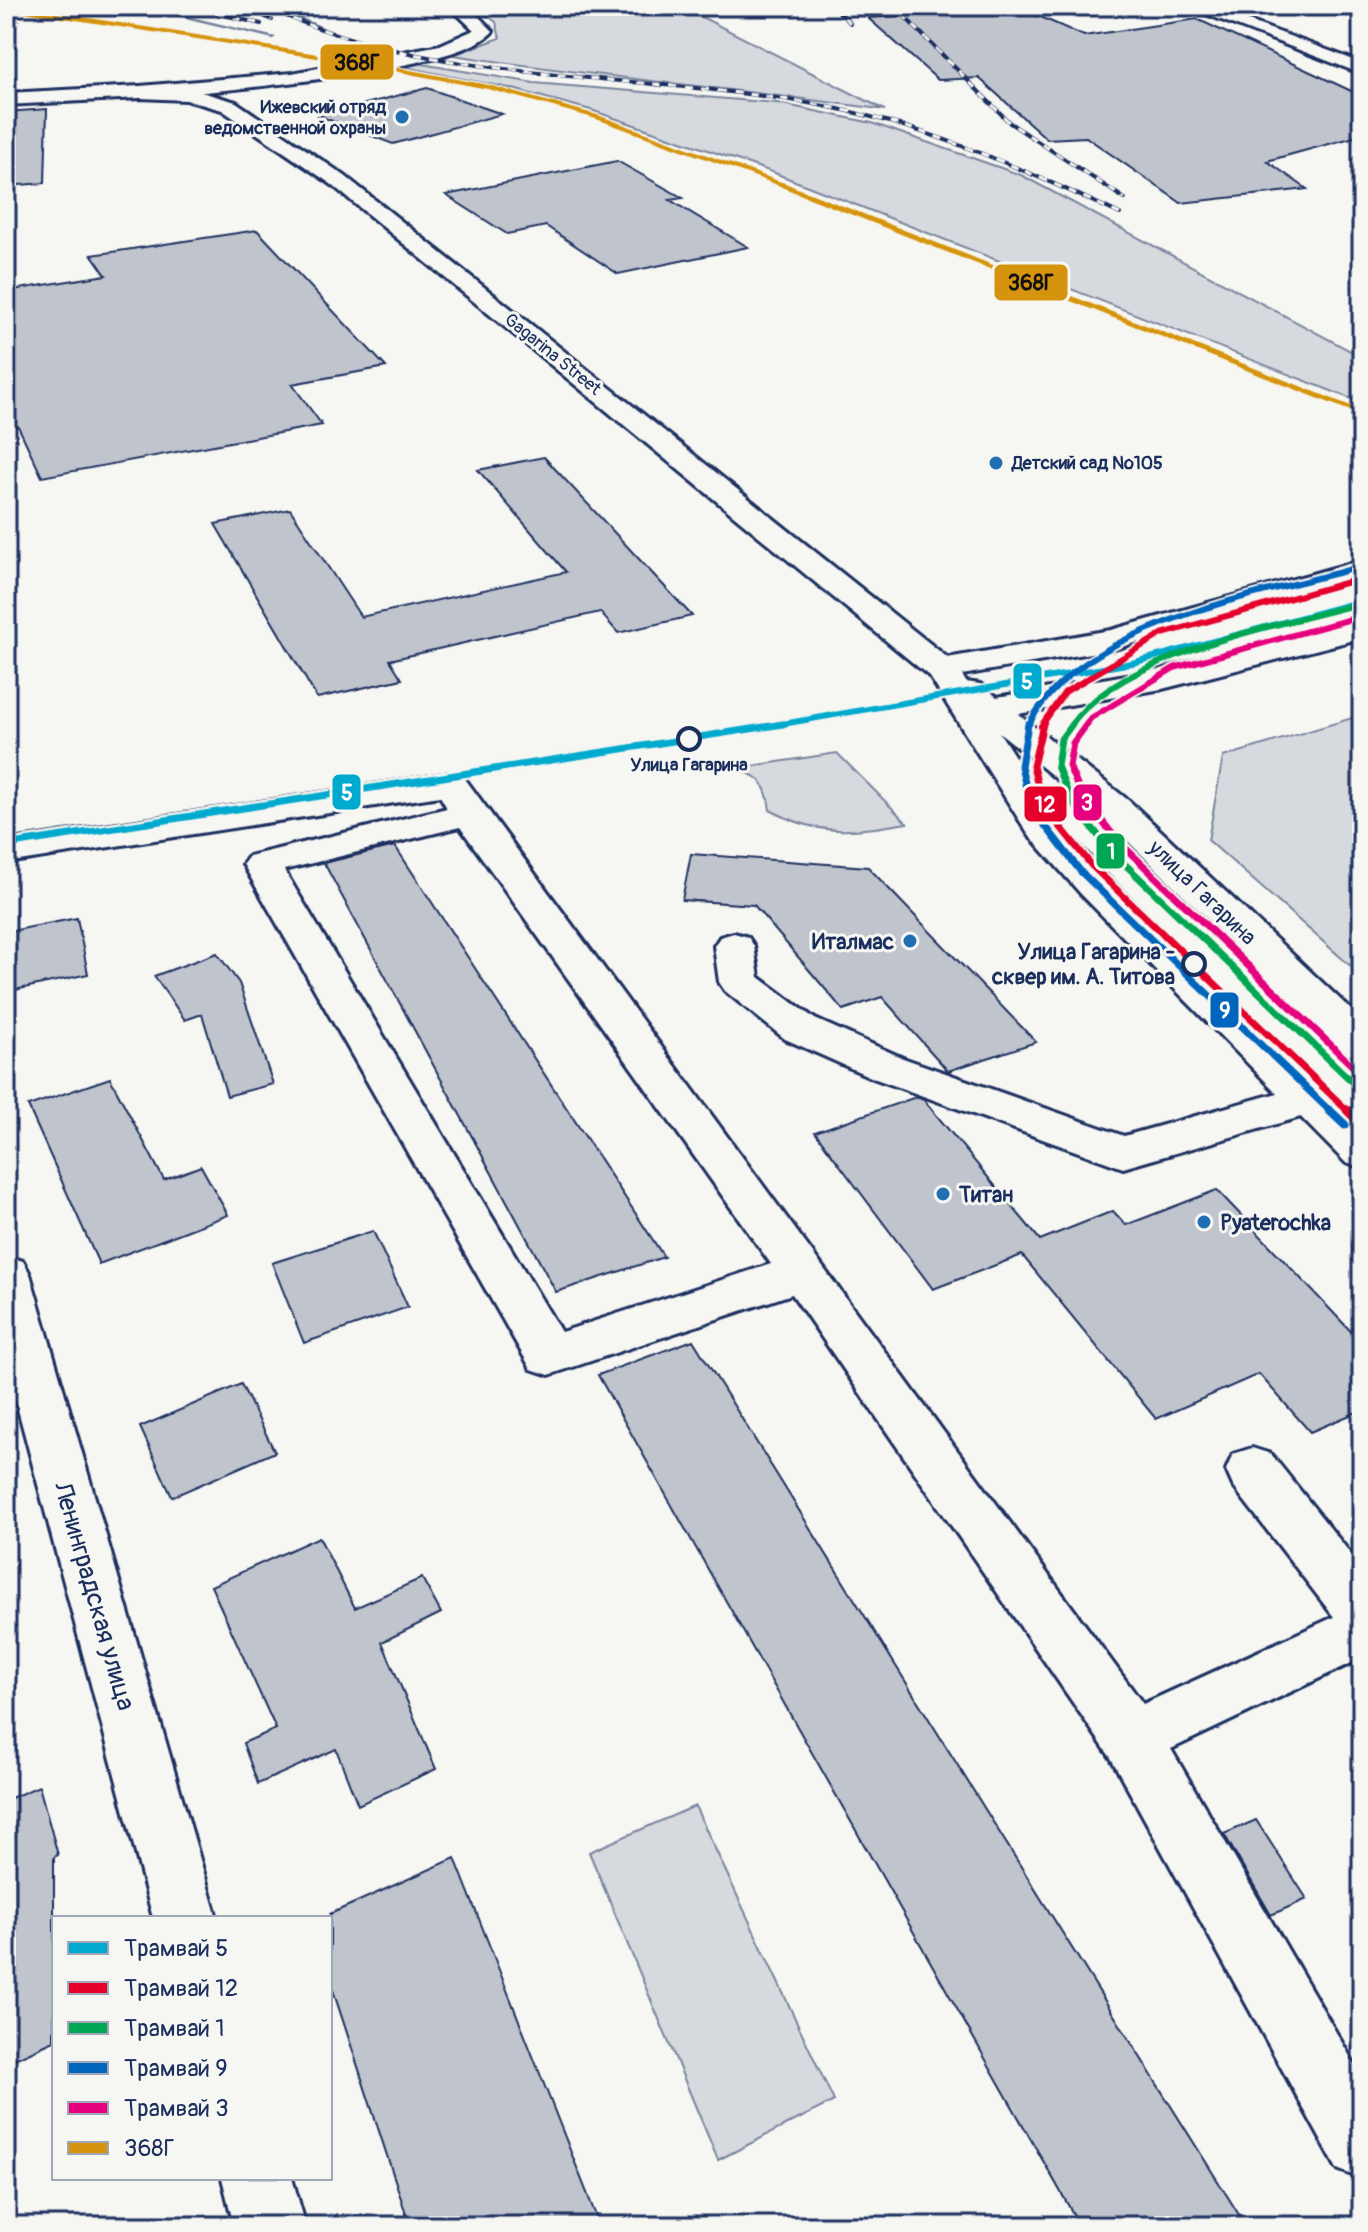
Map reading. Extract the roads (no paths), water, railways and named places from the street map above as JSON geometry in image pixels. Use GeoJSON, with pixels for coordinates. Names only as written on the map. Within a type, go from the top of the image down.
{"type":"FeatureCollection","features":[{"type":"Feature","properties":{"kind":"street"},"geometry":{"type":"LineString","coordinates":[[6,99],[292,79],[444,50],[475,39],[484,31],[457,6]]}},
{"type":"Feature","properties":{"kind":"street"},"geometry":{"type":"LineString","coordinates":[[1193,6],[1362,69]]}},
{"type":"Feature","properties":{"kind":"street"},"geometry":{"type":"LineString","coordinates":[[251,120],[255,103],[268,90],[292,79]]}},
{"type":"Feature","properties":{"kind":"street","name":"Gagarina Street"},"geometry":{"type":"LineString","coordinates":[[140,92],[208,99],[251,120],[338,180],[941,669]]}},
{"type":"Feature","properties":{"kind":"street"},"geometry":{"type":"LineString","coordinates":[[941,669],[1114,639],[1362,569]]}},
{"type":"Feature","properties":{"kind":"street"},"geometry":{"type":"LineString","coordinates":[[980,710],[1162,679],[1362,628]]}},
{"type":"Feature","properties":{"kind":"street","name":"улица Гагарина"},"geometry":{"type":"LineString","coordinates":[[941,669],[980,710],[1115,808],[1362,1044]]}},
{"type":"Feature","properties":{"kind":"street","name":"улица Гагарина"},"geometry":{"type":"LineString","coordinates":[[980,710],[1041,826],[1095,886],[1362,1152]]}},
{"type":"Feature","properties":{"kind":"street"},"geometry":{"type":"LineString","coordinates":[[6,852],[450,784],[803,1272],[1132,1738],[1362,2144]]}},
{"type":"Feature","properties":{"kind":"street"},"geometry":{"type":"LineString","coordinates":[[469,814],[262,864],[549,1355],[803,1272]]}},
{"type":"Feature","properties":{"kind":"street"},"geometry":{"type":"LineString","coordinates":[[734,946],[739,982],[800,1029],[888,1068],[1123,1152],[1310,1099]]}},
{"type":"Feature","properties":{"kind":"street","name":"Ленинградская улица"},"geometry":{"type":"LineString","coordinates":[[6,1274],[184,1916]]}},
{"type":"Feature","properties":{"kind":"street"},"geometry":{"type":"LineString","coordinates":[[1252,1470],[1362,1610]]}},
{"type":"Feature","properties":{"kind":"street"},"geometry":{"type":"LineString","coordinates":[[1132,1738],[1362,1631]]}},
{"type":"Feature","properties":{"kind":"street"},"geometry":{"type":"LineString","coordinates":[[258,2180],[270,2226]]}},
{"type":"Feature","properties":{"kind":"waterway"},"geometry":{"type":"LineString","coordinates":[[137,6],[273,37]]}},
{"type":"Feature","properties":{"kind":"waterway"},"geometry":{"type":"LineString","coordinates":[[270,6],[322,28]]}},
{"type":"Feature","properties":{"kind":"waterway"},"geometry":{"type":"LineString","coordinates":[[6,19],[19,21]]}},
{"type":"Feature","properties":{"kind":"railway"},"geometry":{"type":"LineString","coordinates":[[187,6],[261,24]]}},
{"type":"Feature","properties":{"kind":"railway"},"geometry":{"type":"LineString","coordinates":[[242,6],[272,20]]}},
{"type":"Feature","properties":{"kind":"railway"},"geometry":{"type":"LineString","coordinates":[[263,6],[327,31],[394,50],[462,63],[740,93],[849,111],[967,148],[1120,214]]}},
{"type":"Feature","properties":{"kind":"railway"},"geometry":{"type":"LineString","coordinates":[[833,6],[850,23]]}},
{"type":"Feature","properties":{"kind":"railway"},"geometry":{"type":"LineString","coordinates":[[902,14],[1010,123],[1125,199]]}},
{"type":"Feature","properties":{"kind":"tram line","name":"9"},"geometry":{"type":"LineString","coordinates":[[1345,1125],[1081,872],[1040,819],[1028,796],[1021,766],[1028,724],[1056,684],[1119,643],[1159,623],[1356,568]]}},
{"type":"Feature","properties":{"kind":"tram line","name":"12"},"geometry":{"type":"LineString","coordinates":[[1354,1117],[1092,866],[1051,815],[1039,791],[1033,766],[1039,729],[1065,692],[1127,652],[1162,634],[1359,579]]}},
{"type":"Feature","properties":{"kind":"tram line","name":"5"},"geometry":{"type":"LineString","coordinates":[[6,845],[765,727],[1132,663],[1362,601]]}},
{"type":"Feature","properties":{"kind":"tram line","name":"1"},"geometry":{"type":"LineString","coordinates":[[1362,603],[1169,657],[1138,673],[1082,709],[1061,739],[1057,766],[1071,801],[1109,849],[1362,1091]]}},
{"type":"Feature","properties":{"kind":"tram line","name":"3"},"geometry":{"type":"LineString","coordinates":[[1362,616],[1174,668],[1091,718],[1073,743],[1069,766],[1081,795],[1118,841],[1362,1075]]}},
{"type":"Feature","properties":{"kind":"place","name":"Ижевский отряд ведомственной охраны"},"geometry":{"type":"Point","coordinates":[402,117]}},
{"type":"Feature","properties":{"kind":"place","name":"Детский сад №105"},"geometry":{"type":"Point","coordinates":[996,463]}},
{"type":"Feature","properties":{"kind":"place","name":"Улица Гагарина"},"geometry":{"type":"Point","coordinates":[689,739]}},
{"type":"Feature","properties":{"kind":"place","name":"Италмас"},"geometry":{"type":"Point","coordinates":[910,941]}},
{"type":"Feature","properties":{"kind":"place","name":"Улица Гагарина - сквер им. А. Титова"},"geometry":{"type":"Point","coordinates":[1194,964]}},
{"type":"Feature","properties":{"kind":"place","name":"Титан"},"geometry":{"type":"Point","coordinates":[943,1194]}},
{"type":"Feature","properties":{"kind":"place","name":"Pyaterochka"},"geometry":{"type":"Point","coordinates":[1204,1222]}}]}
